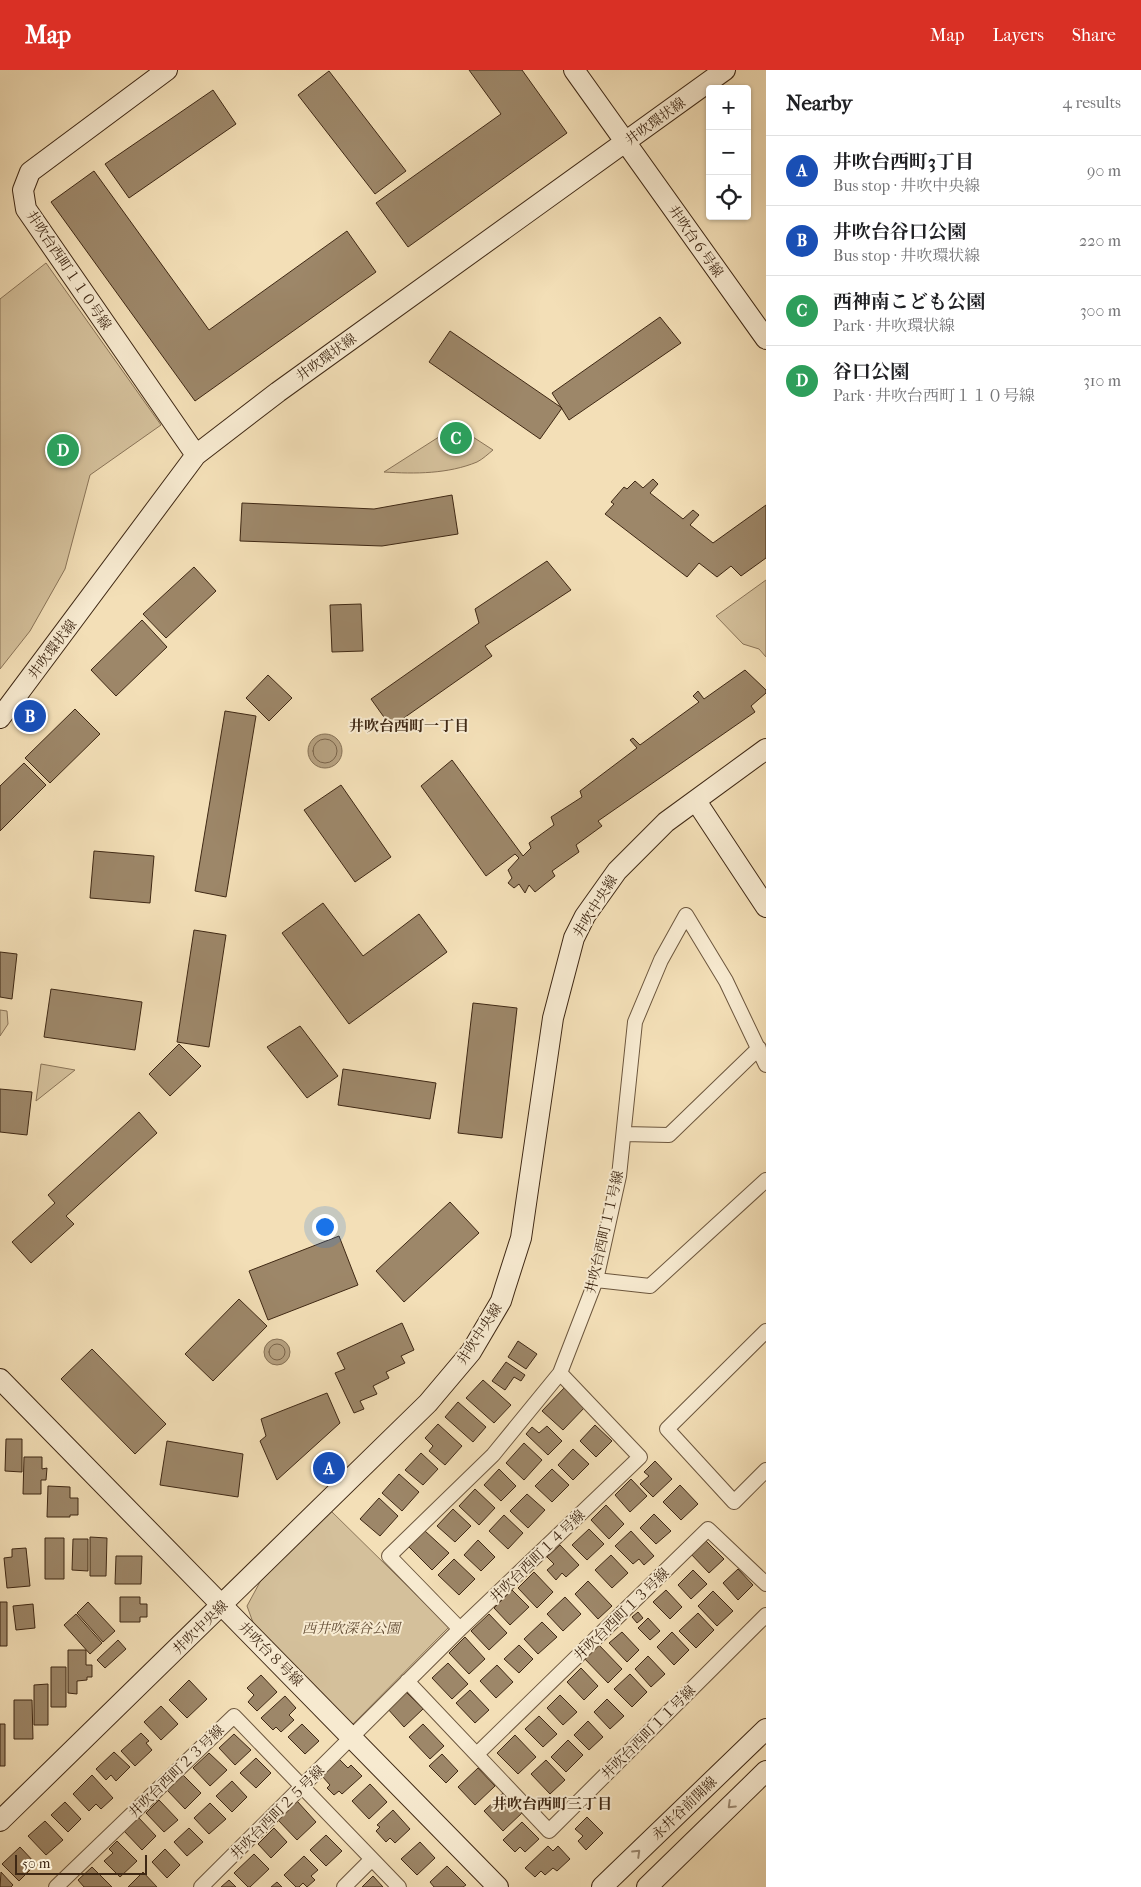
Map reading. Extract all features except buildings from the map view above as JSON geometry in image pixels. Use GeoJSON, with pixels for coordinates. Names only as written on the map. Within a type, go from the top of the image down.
{"type":"FeatureCollection","features":[{"type":"Feature","properties":{"kind":"street","name":"井吹台西町１１０号線"},"geometry":{"type":"LineString","coordinates":[[168,70],[30,172],[23,190],[26,209],[196,455]]}},
{"type":"Feature","properties":{"kind":"street"},"geometry":{"type":"LineString","coordinates":[[574,70],[626,142]]}},
{"type":"Feature","properties":{"kind":"street","name":"井吹環状線"},"geometry":{"type":"LineString","coordinates":[[0,718],[196,455],[278,392],[726,70]]}},
{"type":"Feature","properties":{"kind":"street","name":"井吹台６号線"},"geometry":{"type":"LineString","coordinates":[[626,142],[766,339]]}},
{"type":"Feature","properties":{"kind":"street","name":"井吹中央線"},"geometry":{"type":"LineString","coordinates":[[0,1821],[428,1403],[471,1352],[501,1301],[521,1238],[553,1018],[574,938],[585,916],[617,871],[666,822],[766,749]]}},
{"type":"Feature","properties":{"kind":"street"},"geometry":{"type":"LineString","coordinates":[[696,801],[766,907]]}},
{"type":"Feature","properties":{"kind":"street","name":"井吹台西町１１号線"},"geometry":{"type":"LineString","coordinates":[[460,1629],[389,1556],[493,1455],[560,1373],[596,1280],[619,1176],[636,1022],[661,960],[686,915],[726,981],[766,1065]]}},
{"type":"Feature","properties":{"kind":"street"},"geometry":{"type":"LineString","coordinates":[[624,1134],[669,1135],[759,1048]]}},
{"type":"Feature","properties":{"kind":"street"},"geometry":{"type":"LineString","coordinates":[[596,1280],[650,1286],[766,1180]]}},
{"type":"Feature","properties":{"kind":"street"},"geometry":{"type":"LineString","coordinates":[[766,1331],[667,1429],[734,1502],[766,1470]]}},
{"type":"Feature","properties":{"kind":"street","name":"井吹台西町１４号線"},"geometry":{"type":"LineString","coordinates":[[351,1736],[640,1457],[560,1373]]}},
{"type":"Feature","properties":{"kind":"street","name":"井吹台８号線"},"geometry":{"type":"LineString","coordinates":[[0,1379],[498,1887]]}},
{"type":"Feature","properties":{"kind":"street","name":"井吹台西町１３号線"},"geometry":{"type":"LineString","coordinates":[[477,1754],[708,1529],[766,1584]]}},
{"type":"Feature","properties":{"kind":"street","name":"井吹台西町１１号線"},"geometry":{"type":"LineString","coordinates":[[407,1681],[549,1831],[766,1614]]}},
{"type":"Feature","properties":{"kind":"street","name":"井吹台西町２３号線"},"geometry":{"type":"LineString","coordinates":[[56,1887],[234,1716],[399,1887]]}},
{"type":"Feature","properties":{"kind":"street","name":"永井谷前開線"},"geometry":{"type":"LineString","coordinates":[[602,1887],[766,1729]]}},
{"type":"Feature","properties":{"kind":"street","name":"井吹台西町２５号線"},"geometry":{"type":"LineString","coordinates":[[201,1887],[303,1787],[351,1736]]}},
{"type":"Feature","properties":{"kind":"street"},"geometry":{"type":"LineString","coordinates":[[647,1887],[766,1771]]}},
{"type":"Feature","properties":{"kind":"street"},"geometry":{"type":"LineString","coordinates":[[344,1887],[371,1860]]}},
{"type":"Feature","properties":{"kind":"green space"},"geometry":{"type":"Polygon","coordinates":[[[46,263],[161,425],[90,475],[65,569],[30,631],[0,669],[0,299],[46,263]]]}},
{"type":"Feature","properties":{"kind":"green space"},"geometry":{"type":"Polygon","coordinates":[[[456,426],[493,450],[477,462],[455,469],[419,473],[384,472],[456,426]]]}},
{"type":"Feature","properties":{"kind":"green space"},"geometry":{"type":"Polygon","coordinates":[[[766,580],[766,657],[759,649],[743,644],[716,616],[766,580]]]}},
{"type":"Feature","properties":{"kind":"green space"},"geometry":{"type":"Polygon","coordinates":[[[0,1010],[7,1011],[8,1024],[0,1036],[0,1010]]]}},
{"type":"Feature","properties":{"kind":"green space"},"geometry":{"type":"Polygon","coordinates":[[[41,1064],[75,1070],[36,1101],[41,1064]]]}},
{"type":"Feature","properties":{"kind":"green space","name":"西井吹深谷公園"},"geometry":{"type":"Polygon","coordinates":[[[330,1510],[449,1627],[352,1725],[255,1628],[247,1606],[260,1582],[330,1510]]]}},
{"type":"Feature","properties":{"kind":"water"},"geometry":{"type":"Polygon","coordinates":[[[325,734],[337,739],[342,751],[337,763],[325,768],[313,763],[308,751],[313,739],[325,734]]]}},
{"type":"Feature","properties":{"kind":"water"},"geometry":{"type":"Polygon","coordinates":[[[277,1339],[286,1343],[290,1352],[286,1361],[277,1365],[268,1361],[264,1352],[268,1343],[277,1339]]]}},
{"type":"Feature","properties":{"kind":"place","name":"西神南こども公園"},"geometry":{"type":"Point","coordinates":[456,438]}},
{"type":"Feature","properties":{"kind":"place","name":"谷口公園"},"geometry":{"type":"Point","coordinates":[63,450]}},
{"type":"Feature","properties":{"kind":"place","name":"井吹台谷口公園"},"geometry":{"type":"Point","coordinates":[30,716]}},
{"type":"Feature","properties":{"kind":"place","name":"井吹台西町3丁目"},"geometry":{"type":"Point","coordinates":[329,1468]}},
{"type":"Feature","properties":{"kind":"district","name":"井吹台西町一丁目"},"geometry":{"type":"Point","coordinates":[409,726]}},
{"type":"Feature","properties":{"kind":"district","name":"井吹台西町三丁目"},"geometry":{"type":"Point","coordinates":[552,1804]}}]}
